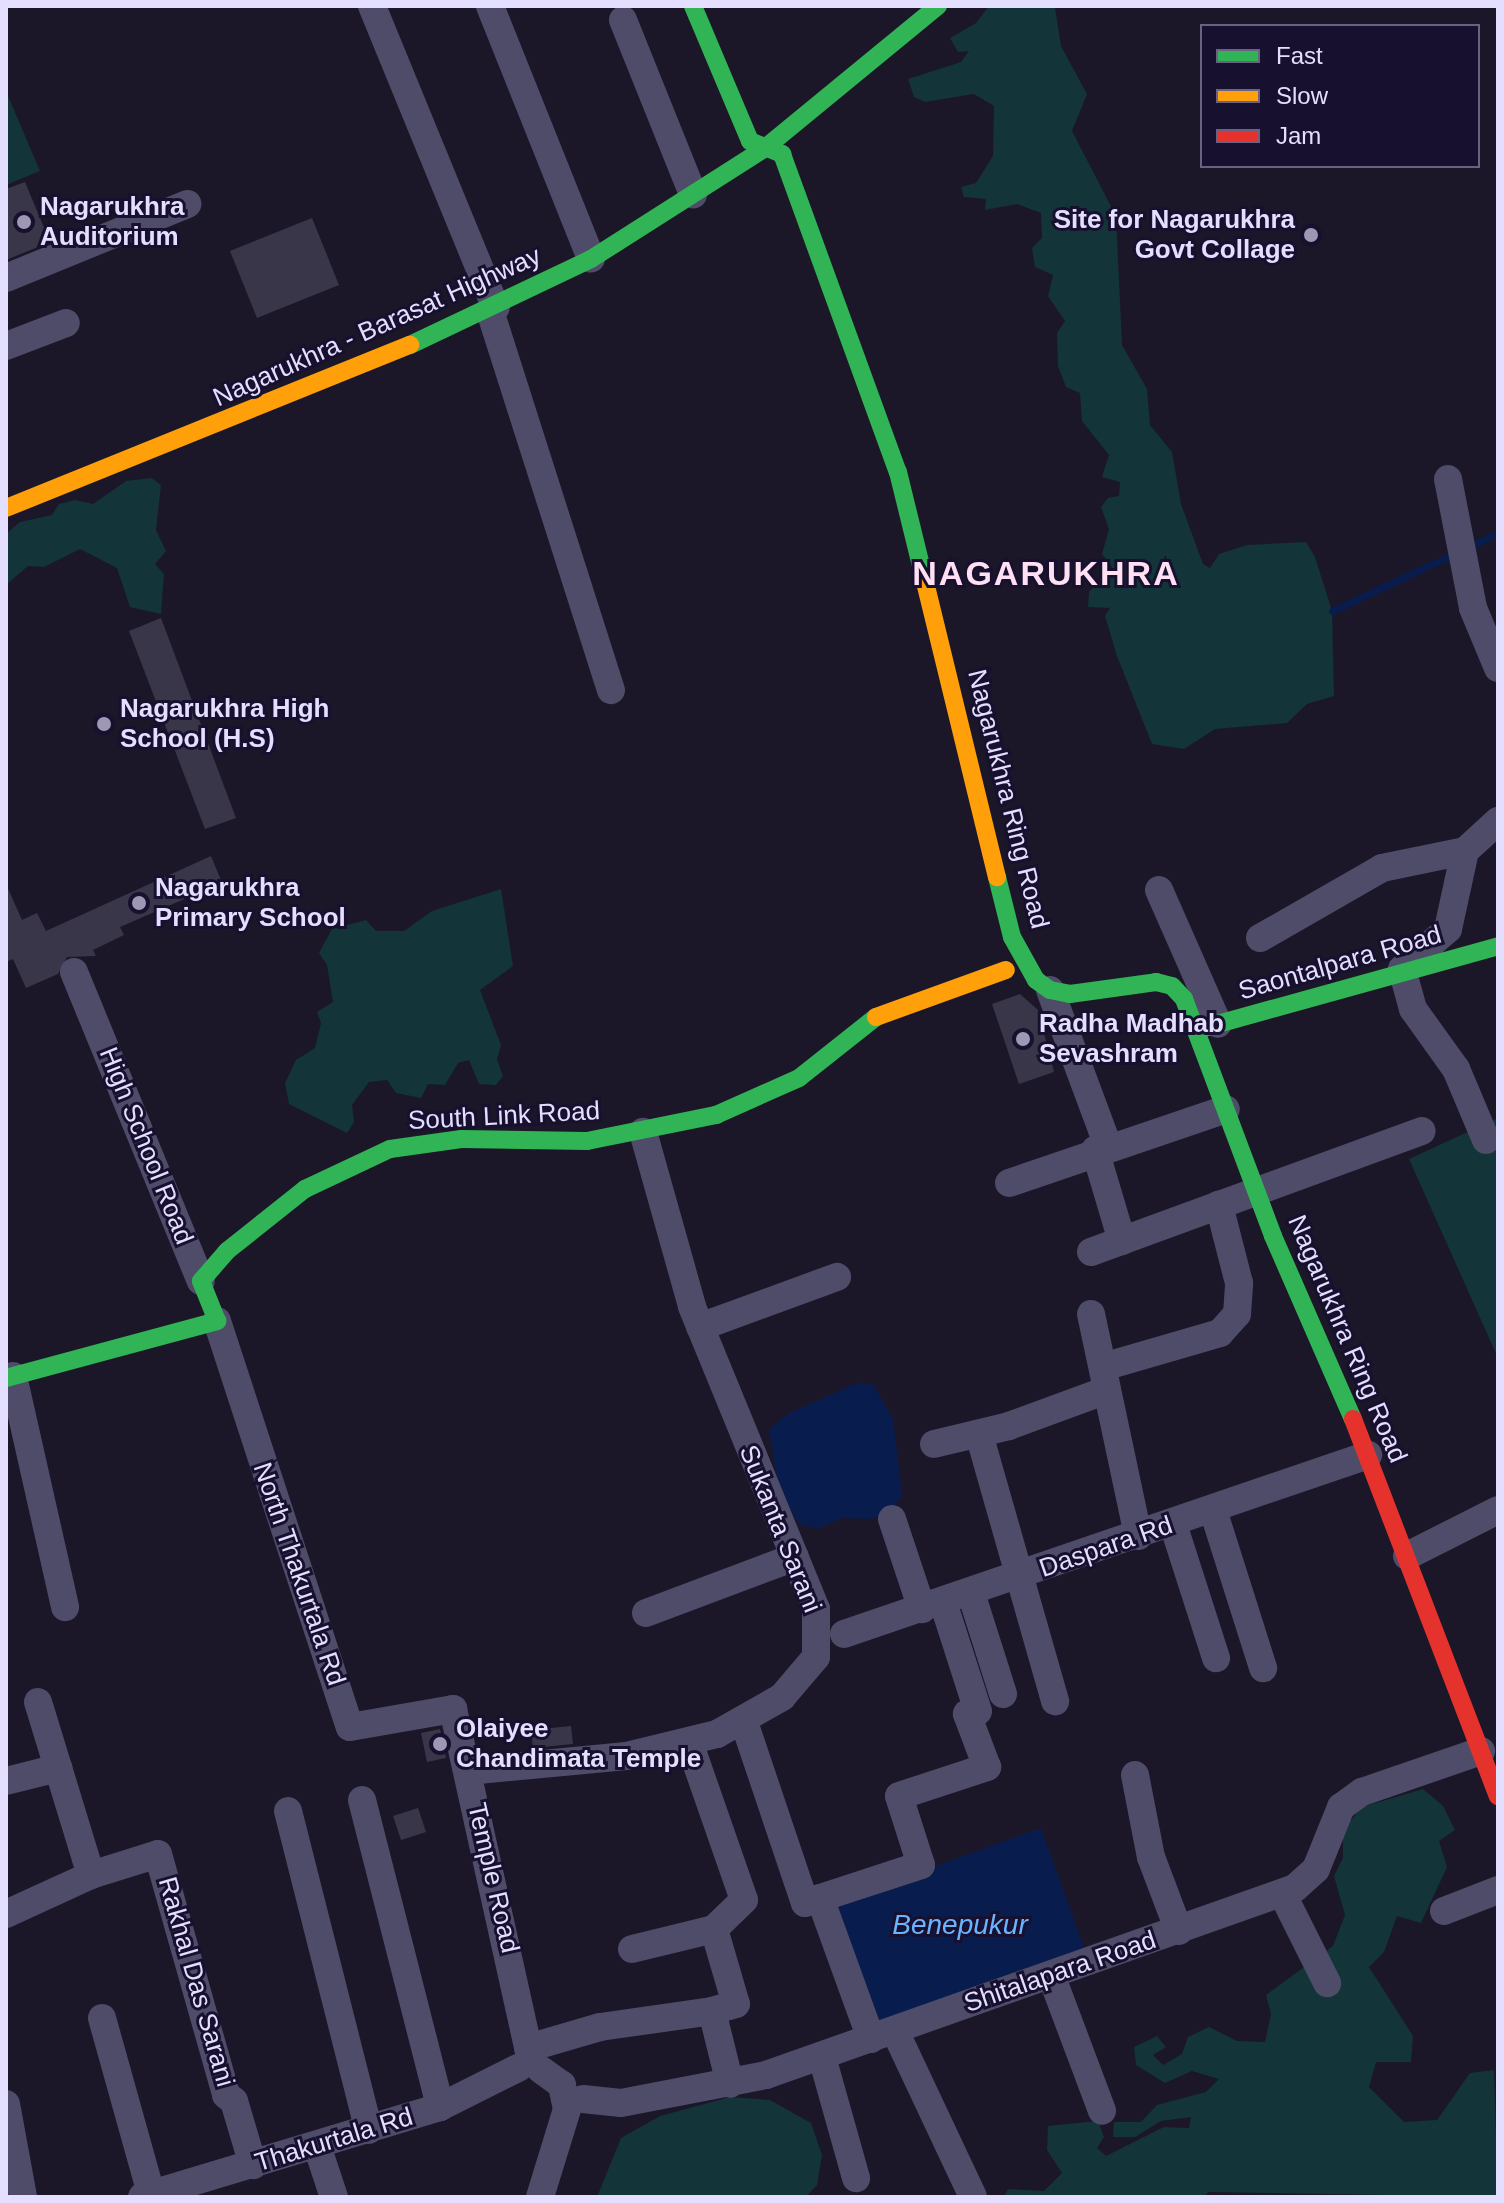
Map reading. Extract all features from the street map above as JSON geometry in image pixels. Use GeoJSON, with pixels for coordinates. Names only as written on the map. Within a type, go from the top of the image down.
{"type":"FeatureCollection","features":[{"type":"Feature","properties":{"kind":"main road","name":"Nagarukhra Ring Road"},"geometry":{"type":"LineString","coordinates":[[693,6],[750,141],[782,154],[898,472],[1012,937],[1043,985],[1070,994],[1156,982],[1172,986],[1207,1027],[1226,1109],[1256,1191],[1368,1455],[1498,1796]]}},
{"type":"Feature","properties":{"kind":"main road","name":"Nagarukhra - Barasat Highway"},"geometry":{"type":"LineString","coordinates":[[6,508],[493,310],[591,259],[765,148],[938,6]]}},
{"type":"Feature","properties":{"kind":"main road"},"geometry":{"type":"LineString","coordinates":[[1012,937],[1006,970],[1043,985]]}},
{"type":"Feature","properties":{"kind":"main road","name":"Saontalpara Road"},"geometry":{"type":"LineString","coordinates":[[1207,1027],[1402,969],[1498,946]]}},
{"type":"Feature","properties":{"kind":"main road","name":"South Link Road"},"geometry":{"type":"LineString","coordinates":[[201,1281],[227,1251],[305,1189],[390,1149],[438,1140],[544,1143],[643,1132],[766,1096],[799,1078],[865,1022],[913,999],[1006,970]]}},
{"type":"Feature","properties":{"kind":"main road","name":"High School Road"},"geometry":{"type":"LineString","coordinates":[[201,1281],[217,1321]]}},
{"type":"Feature","properties":{"kind":"main road"},"geometry":{"type":"LineString","coordinates":[[9,1377],[217,1321]]}},
{"type":"Feature","properties":{"kind":"street"},"geometry":{"type":"LineString","coordinates":[[372,6],[493,310],[611,690]]}},
{"type":"Feature","properties":{"kind":"street"},"geometry":{"type":"LineString","coordinates":[[490,6],[591,259]]}},
{"type":"Feature","properties":{"kind":"street"},"geometry":{"type":"LineString","coordinates":[[623,20],[693,194]]}},
{"type":"Feature","properties":{"kind":"street"},"geometry":{"type":"LineString","coordinates":[[6,278],[187,204]]}},
{"type":"Feature","properties":{"kind":"street"},"geometry":{"type":"LineString","coordinates":[[6,346],[66,323]]}},
{"type":"Feature","properties":{"kind":"street"},"geometry":{"type":"LineString","coordinates":[[1448,479],[1473,608],[1498,668]]}},
{"type":"Feature","properties":{"kind":"street"},"geometry":{"type":"LineString","coordinates":[[1260,938],[1382,868],[1465,851],[1498,821]]}},
{"type":"Feature","properties":{"kind":"street"},"geometry":{"type":"LineString","coordinates":[[1465,851],[1448,929],[1402,969],[1413,1009],[1456,1069],[1486,1140]]}},
{"type":"Feature","properties":{"kind":"street"},"geometry":{"type":"LineString","coordinates":[[1159,890],[1207,1027]]}},
{"type":"Feature","properties":{"kind":"street","name":"High School Road"},"geometry":{"type":"LineString","coordinates":[[74,972],[201,1281]]}},
{"type":"Feature","properties":{"kind":"street"},"geometry":{"type":"LineString","coordinates":[[1043,985],[1102,1148],[1122,1241]]}},
{"type":"Feature","properties":{"kind":"street"},"geometry":{"type":"LineString","coordinates":[[1009,1183],[1102,1148],[1226,1109]]}},
{"type":"Feature","properties":{"kind":"street"},"geometry":{"type":"LineString","coordinates":[[1091,1252],[1422,1131]]}},
{"type":"Feature","properties":{"kind":"street","name":"Sukanta Sarani"},"geometry":{"type":"LineString","coordinates":[[643,1132],[700,1327],[816,1609],[816,1657]]}},
{"type":"Feature","properties":{"kind":"street"},"geometry":{"type":"LineString","coordinates":[[934,1444],[979,1434],[1105,1378],[1220,1333],[1237,1314],[1239,1283],[1219,1205]]}},
{"type":"Feature","properties":{"kind":"street"},"geometry":{"type":"LineString","coordinates":[[700,1327],[837,1277]]}},
{"type":"Feature","properties":{"kind":"street"},"geometry":{"type":"LineString","coordinates":[[1091,1314],[1138,1536]]}},
{"type":"Feature","properties":{"kind":"street","name":"North Thakurtala Rd"},"geometry":{"type":"LineString","coordinates":[[217,1321],[350,1727],[453,1709]]}},
{"type":"Feature","properties":{"kind":"street"},"geometry":{"type":"LineString","coordinates":[[9,1377],[65,1607]]}},
{"type":"Feature","properties":{"kind":"street"},"geometry":{"type":"LineString","coordinates":[[979,1434],[1055,1701]]}},
{"type":"Feature","properties":{"kind":"street","name":"Daspara Rd"},"geometry":{"type":"LineString","coordinates":[[844,1634],[1368,1455]]}},
{"type":"Feature","properties":{"kind":"street"},"geometry":{"type":"LineString","coordinates":[[1213,1510],[1263,1668]]}},
{"type":"Feature","properties":{"kind":"street"},"geometry":{"type":"LineString","coordinates":[[1407,1556],[1498,1510]]}},
{"type":"Feature","properties":{"kind":"street"},"geometry":{"type":"LineString","coordinates":[[744,1722],[805,1903],[921,1865],[899,1796],[987,1767],[967,1714],[978,1711],[892,1519]]}},
{"type":"Feature","properties":{"kind":"street"},"geometry":{"type":"LineString","coordinates":[[1173,1524],[1216,1658]]}},
{"type":"Feature","properties":{"kind":"street"},"geometry":{"type":"LineString","coordinates":[[646,1613],[795,1557]]}},
{"type":"Feature","properties":{"kind":"street"},"geometry":{"type":"LineString","coordinates":[[971,1593],[1003,1694]]}},
{"type":"Feature","properties":{"kind":"street"},"geometry":{"type":"LineString","coordinates":[[468,1771],[626,1756],[689,1742],[744,1722],[782,1697],[816,1657],[844,1634],[823,1624],[816,1609]]}},
{"type":"Feature","properties":{"kind":"street"},"geometry":{"type":"LineString","coordinates":[[6,1914],[91,1875],[38,1702]]}},
{"type":"Feature","properties":{"kind":"street","name":"Temple Road"},"geometry":{"type":"LineString","coordinates":[[453,1709],[550,2080]]}},
{"type":"Feature","properties":{"kind":"street"},"geometry":{"type":"LineString","coordinates":[[632,1949],[714,1929],[744,1900],[689,1742]]}},
{"type":"Feature","properties":{"kind":"street","name":"Shitalapara Road"},"geometry":{"type":"LineString","coordinates":[[550,2080],[621,2103],[730,2084],[822,2057],[1179,1931],[1307,1882],[1341,1807],[1362,1792],[1481,1751]]}},
{"type":"Feature","properties":{"kind":"street"},"geometry":{"type":"LineString","coordinates":[[6,1781],[58,1768]]}},
{"type":"Feature","properties":{"kind":"street"},"geometry":{"type":"LineString","coordinates":[[1135,1775],[1151,1857],[1179,1931]]}},
{"type":"Feature","properties":{"kind":"street"},"geometry":{"type":"LineString","coordinates":[[362,1800],[440,2107]]}},
{"type":"Feature","properties":{"kind":"street"},"geometry":{"type":"LineString","coordinates":[[288,1811],[369,2130]]}},
{"type":"Feature","properties":{"kind":"street","name":"Rakhal Das Sarani"},"geometry":{"type":"LineString","coordinates":[[91,1875],[158,1854],[226,2095],[234,2101],[253,2165]]}},
{"type":"Feature","properties":{"kind":"street"},"geometry":{"type":"LineString","coordinates":[[1444,1911],[1498,1890]]}},
{"type":"Feature","properties":{"kind":"street"},"geometry":{"type":"LineString","coordinates":[[1282,1893],[1327,1983]]}},
{"type":"Feature","properties":{"kind":"street"},"geometry":{"type":"LineString","coordinates":[[820,1898],[883,2035],[973,2197]]}},
{"type":"Feature","properties":{"kind":"street"},"geometry":{"type":"LineString","coordinates":[[714,1929],[736,2004],[712,2011],[730,2084]]}},
{"type":"Feature","properties":{"kind":"street"},"geometry":{"type":"LineString","coordinates":[[1051,1975],[1102,2111]]}},
{"type":"Feature","properties":{"kind":"street","name":"Thakurtala Rd"},"geometry":{"type":"LineString","coordinates":[[146,2196],[440,2107],[550,2080],[600,2027],[712,2011]]}},
{"type":"Feature","properties":{"kind":"street"},"geometry":{"type":"LineString","coordinates":[[102,2018],[146,2196]]}},
{"type":"Feature","properties":{"kind":"street"},"geometry":{"type":"LineString","coordinates":[[822,2057],[856,2178]]}},
{"type":"Feature","properties":{"kind":"street"},"geometry":{"type":"LineString","coordinates":[[540,2197],[550,2080]]}},
{"type":"Feature","properties":{"kind":"street"},"geometry":{"type":"LineString","coordinates":[[6,2104],[23,2197]]}},
{"type":"Feature","properties":{"kind":"street"},"geometry":{"type":"LineString","coordinates":[[317,2146],[334,2197]]}},
{"type":"Feature","properties":{"kind":"green space"},"geometry":{"type":"Polygon","coordinates":[[[989,6],[1055,8],[1061,46],[1087,94],[1072,131],[1116,216],[1122,345],[1147,389],[1150,425],[1172,452],[1181,504],[1203,564],[1210,568],[1219,554],[1247,545],[1306,542],[1315,557],[1332,611],[1334,696],[1307,704],[1287,723],[1215,729],[1184,749],[1152,744],[1117,656],[1105,616],[1110,608],[1088,607],[1089,592],[1112,567],[1102,554],[1109,529],[1101,507],[1108,498],[1119,496],[1120,482],[1102,477],[1109,455],[1082,421],[1080,393],[1066,387],[1058,366],[1057,333],[1065,321],[1048,296],[1053,275],[1035,267],[1032,248],[1042,238],[1041,213],[1017,204],[985,210],[986,199],[964,197],[961,187],[976,183],[993,156],[994,106],[974,94],[925,102],[914,97],[908,79],[961,62],[969,51],[958,52],[950,38],[976,23],[989,6]]]}},
{"type":"Feature","properties":{"kind":"green space"},"geometry":{"type":"Polygon","coordinates":[[[6,91],[40,171],[6,185],[6,91]]]}},
{"type":"Feature","properties":{"kind":"green space"},"geometry":{"type":"Polygon","coordinates":[[[152,478],[161,485],[156,530],[166,551],[155,564],[164,574],[161,614],[130,607],[117,568],[80,549],[44,567],[28,566],[6,585],[6,534],[20,522],[52,515],[59,504],[75,500],[93,504],[126,481],[152,478]]]}},
{"type":"Feature","properties":{"kind":"green space"},"geometry":{"type":"Polygon","coordinates":[[[501,889],[513,966],[480,990],[501,1045],[497,1059],[503,1076],[496,1085],[479,1084],[469,1060],[458,1063],[445,1085],[428,1084],[421,1098],[396,1093],[387,1080],[369,1082],[352,1105],[354,1122],[347,1133],[289,1104],[285,1083],[296,1060],[315,1048],[321,1023],[317,1012],[333,1002],[327,965],[319,953],[332,929],[366,920],[376,931],[404,931],[432,911],[501,889]]]}},
{"type":"Feature","properties":{"kind":"green space"},"geometry":{"type":"Polygon","coordinates":[[[1498,1118],[1498,1358],[1409,1159],[1498,1118]]]}},
{"type":"Feature","properties":{"kind":"green space"},"geometry":{"type":"Polygon","coordinates":[[[1423,1789],[1443,1806],[1455,1830],[1439,1841],[1447,1867],[1421,1923],[1397,1916],[1384,1952],[1369,1967],[1413,2036],[1411,2062],[1376,2062],[1369,2087],[1404,2122],[1437,2120],[1470,2073],[1494,2070],[1498,2197],[1208,2192],[1205,2197],[1004,2197],[1008,2189],[1044,2191],[1062,2173],[1047,2150],[1048,2126],[1098,2121],[1104,2137],[1097,2148],[1106,2156],[1164,2127],[1189,2128],[1191,2117],[1161,2121],[1135,2137],[1113,2137],[1114,2122],[1141,2122],[1157,2105],[1206,2092],[1219,2079],[1192,2071],[1165,2083],[1136,2065],[1134,2047],[1157,2036],[1166,2047],[1153,2055],[1163,2065],[1182,2054],[1188,2037],[1209,2027],[1237,2041],[1265,2042],[1271,2014],[1266,1995],[1333,1946],[1345,1915],[1334,1876],[1343,1858],[1343,1830],[1362,1807],[1423,1789]]]}},
{"type":"Feature","properties":{"kind":"green space"},"geometry":{"type":"Polygon","coordinates":[[[730,2097],[770,2100],[811,2123],[822,2155],[817,2185],[806,2197],[597,2197],[621,2138],[660,2116],[730,2097]]]}},
{"type":"Feature","properties":{"kind":"water"},"geometry":{"type":"Polygon","coordinates":[[[857,1383],[873,1384],[893,1419],[902,1495],[890,1512],[870,1519],[841,1518],[818,1529],[799,1524],[779,1489],[769,1430],[789,1413],[857,1383]]]}},
{"type":"Feature","properties":{"kind":"water","name":"Benepukur"},"geometry":{"type":"Polygon","coordinates":[[[1041,1828],[1084,1948],[879,2022],[835,1902],[1041,1828]]]}},
{"type":"Feature","properties":{"kind":"building","name":"Nagarukhra Auditorium"},"geometry":{"type":"Polygon","coordinates":[[[25,182],[50,242],[6,260],[6,189],[25,182]]]}},
{"type":"Feature","properties":{"kind":"building"},"geometry":{"type":"Polygon","coordinates":[[[312,218],[339,285],[257,318],[230,251],[312,218]]]}},
{"type":"Feature","properties":{"kind":"building"},"geometry":{"type":"Polygon","coordinates":[[[161,618],[236,818],[205,829],[129,631],[161,618]]]}},
{"type":"Feature","properties":{"kind":"building"},"geometry":{"type":"Polygon","coordinates":[[[211,856],[225,890],[208,898],[205,890],[120,927],[124,935],[93,950],[96,956],[67,957],[58,974],[26,988],[13,959],[6,962],[6,884],[22,920],[37,913],[46,931],[211,856]]]}},
{"type":"Feature","properties":{"kind":"building"},"geometry":{"type":"Polygon","coordinates":[[[1020,994],[1038,1010],[1054,1072],[1019,1084],[992,1004],[1020,994]]]}},
{"type":"Feature","properties":{"kind":"building"},"geometry":{"type":"Polygon","coordinates":[[[571,1726],[573,1744],[533,1748],[531,1730],[571,1726]]]}},
{"type":"Feature","properties":{"kind":"building"},"geometry":{"type":"Polygon","coordinates":[[[440,1729],[446,1758],[427,1762],[421,1733],[440,1729]]]}},
{"type":"Feature","properties":{"kind":"building"},"geometry":{"type":"Polygon","coordinates":[[[418,1808],[426,1832],[401,1840],[393,1816],[418,1808]]]}},
{"type":"Feature","properties":{"kind":"waterway"},"geometry":{"type":"LineString","coordinates":[[1468,547],[1498,533]]}},
{"type":"Feature","properties":{"kind":"waterway"},"geometry":{"type":"LineString","coordinates":[[1332,611],[1456,553]]}},
{"type":"Feature","properties":{"kind":"traffic: fast"},"geometry":{"type":"LineString","coordinates":[[693,6],[750,141],[782,154],[898,472],[925,582]]}},
{"type":"Feature","properties":{"kind":"traffic: fast"},"geometry":{"type":"LineString","coordinates":[[410,345],[591,259],[765,148],[938,6]]}},
{"type":"Feature","properties":{"kind":"traffic: fast"},"geometry":{"type":"LineString","coordinates":[[997,877],[1012,937],[1036,980],[1050,990],[1070,994],[1156,982],[1172,986],[1184,999],[1273,1236],[1353,1419]]}},
{"type":"Feature","properties":{"kind":"traffic: fast"},"geometry":{"type":"LineString","coordinates":[[1196,1030],[1498,946]]}},
{"type":"Feature","properties":{"kind":"traffic: fast"},"geometry":{"type":"LineString","coordinates":[[6,1378],[217,1321],[201,1281],[227,1251],[305,1189],[390,1149],[461,1139],[587,1141],[716,1115],[799,1078],[876,1017]]}},
{"type":"Feature","properties":{"kind":"traffic: slow"},"geometry":{"type":"LineString","coordinates":[[6,508],[410,345]]}},
{"type":"Feature","properties":{"kind":"traffic: slow"},"geometry":{"type":"LineString","coordinates":[[925,582],[997,877]]}},
{"type":"Feature","properties":{"kind":"traffic: slow"},"geometry":{"type":"LineString","coordinates":[[876,1017],[1006,970]]}},
{"type":"Feature","properties":{"kind":"traffic: jam"},"geometry":{"type":"LineString","coordinates":[[1353,1419],[1498,1796]]}},
{"type":"Feature","properties":{"kind":"place","name":"Nagarukhra Auditorium"},"geometry":{"type":"Point","coordinates":[24,222]}},
{"type":"Feature","properties":{"kind":"place","name":"Site for Nagarukhra Govt Collage"},"geometry":{"type":"Point","coordinates":[1311,235]}},
{"type":"Feature","properties":{"kind":"place","name":"Nagarukhra High School (H.S)"},"geometry":{"type":"Point","coordinates":[104,724]}},
{"type":"Feature","properties":{"kind":"place","name":"Nagarukhra Primary School"},"geometry":{"type":"Point","coordinates":[139,903]}},
{"type":"Feature","properties":{"kind":"place","name":"Radha Madhab Sevashram"},"geometry":{"type":"Point","coordinates":[1023,1039]}},
{"type":"Feature","properties":{"kind":"place","name":"Olaiyee Chandimata Temple"},"geometry":{"type":"Point","coordinates":[440,1744]}},
{"type":"Feature","properties":{"kind":"district","name":"NAGARUKHRA"},"geometry":{"type":"Point","coordinates":[1046,574]}}]}
